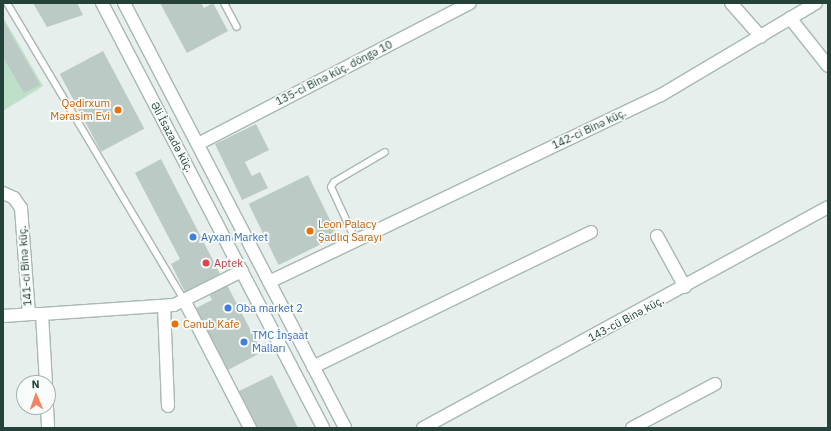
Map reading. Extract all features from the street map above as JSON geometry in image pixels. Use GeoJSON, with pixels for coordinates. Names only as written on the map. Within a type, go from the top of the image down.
{"type":"FeatureCollection","features":[{"type":"Feature","properties":{"kind":"street","name":"Əli İsazadə küç."},"geometry":{"type":"LineString","coordinates":[[102,3],[252,291]]}},
{"type":"Feature","properties":{"kind":"street","name":"Əli İsazadə küç."},"geometry":{"type":"LineString","coordinates":[[124,3],[269,282]]}},
{"type":"Feature","properties":{"kind":"street","name":"135-ci Binə küç. döngə 10"},"geometry":{"type":"LineString","coordinates":[[198,144],[470,3]]}},
{"type":"Feature","properties":{"kind":"street"},"geometry":{"type":"LineString","coordinates":[[730,3],[761,37]]}},
{"type":"Feature","properties":{"kind":"street","name":"142-ci Binə küç."},"geometry":{"type":"LineString","coordinates":[[252,291],[354,239],[661,95],[816,3]]}},
{"type":"Feature","properties":{"kind":"street"},"geometry":{"type":"LineString","coordinates":[[790,18],[828,66]]}},
{"type":"Feature","properties":{"kind":"street","name":"141-ci Binə küç."},"geometry":{"type":"LineString","coordinates":[[3,193],[14,198],[21,208],[29,314],[42,314],[46,375]]}},
{"type":"Feature","properties":{"kind":"street","name":"143-cü Binə küç."},"geometry":{"type":"LineString","coordinates":[[423,428],[685,287],[828,207]]}},
{"type":"Feature","properties":{"kind":"street"},"geometry":{"type":"LineString","coordinates":[[313,367],[591,232]]}},
{"type":"Feature","properties":{"kind":"street"},"geometry":{"type":"LineString","coordinates":[[657,236],[685,287]]}},
{"type":"Feature","properties":{"kind":"street"},"geometry":{"type":"LineString","coordinates":[[42,314],[164,306],[184,300],[259,262]]}},
{"type":"Feature","properties":{"kind":"street"},"geometry":{"type":"LineString","coordinates":[[269,282],[345,428]]}},
{"type":"Feature","properties":{"kind":"street"},"geometry":{"type":"LineString","coordinates":[[252,291],[323,428]]}},
{"type":"Feature","properties":{"kind":"street"},"geometry":{"type":"LineString","coordinates":[[184,300],[250,428]]}},
{"type":"Feature","properties":{"kind":"street"},"geometry":{"type":"LineString","coordinates":[[164,306],[168,406]]}},
{"type":"Feature","properties":{"kind":"street"},"geometry":{"type":"LineString","coordinates":[[3,316],[29,314]]}},
{"type":"Feature","properties":{"kind":"street"},"geometry":{"type":"LineString","coordinates":[[632,428],[715,384]]}},
{"type":"Feature","properties":{"kind":"street"},"geometry":{"type":"LineString","coordinates":[[47,415],[48,428]]}},
{"type":"Feature","properties":{"kind":"lane"},"geometry":{"type":"LineString","coordinates":[[7,3],[184,300]]}},
{"type":"Feature","properties":{"kind":"lane"},"geometry":{"type":"LineString","coordinates":[[224,3],[237,27]]}},
{"type":"Feature","properties":{"kind":"lane"},"geometry":{"type":"LineString","coordinates":[[354,239],[331,187],[334,182],[385,152]]}},
{"type":"Feature","properties":{"kind":"green space"},"geometry":{"type":"Polygon","coordinates":[[[3,17],[43,86],[3,111],[3,17]]]}},
{"type":"Feature","properties":{"kind":"building"},"geometry":{"type":"Polygon","coordinates":[[[33,3],[77,3],[83,15],[47,27],[33,3]]]}},
{"type":"Feature","properties":{"kind":"building"},"geometry":{"type":"Polygon","coordinates":[[[160,3],[201,3],[204,8],[213,3],[228,31],[187,53],[160,3]]]}},
{"type":"Feature","properties":{"kind":"building"},"geometry":{"type":"Polygon","coordinates":[[[3,20],[40,85],[24,93],[3,57],[3,20]]]}},
{"type":"Feature","properties":{"kind":"building"},"geometry":{"type":"Polygon","coordinates":[[[103,51],[144,129],[101,152],[60,74],[103,51]]]}},
{"type":"Feature","properties":{"kind":"building"},"geometry":{"type":"Polygon","coordinates":[[[256,124],[269,150],[245,162],[252,176],[260,172],[268,188],[242,200],[215,144],[256,124]]]}},
{"type":"Feature","properties":{"kind":"building"},"geometry":{"type":"Polygon","coordinates":[[[161,159],[220,274],[185,292],[171,264],[180,259],[135,173],[161,159]]]}},
{"type":"Feature","properties":{"kind":"building"},"geometry":{"type":"Polygon","coordinates":[[[308,175],[338,236],[278,265],[249,204],[308,175]]]}},
{"type":"Feature","properties":{"kind":"building"},"geometry":{"type":"Polygon","coordinates":[[[227,285],[262,352],[226,371],[194,309],[212,300],[209,294],[227,285]]]}},
{"type":"Feature","properties":{"kind":"building"},"geometry":{"type":"Polygon","coordinates":[[[272,375],[298,428],[255,428],[237,392],[272,375]]]}},
{"type":"Feature","properties":{"kind":"place","name":"Qədirxum Mərasim Evi"},"geometry":{"type":"Point","coordinates":[118,110]}},
{"type":"Feature","properties":{"kind":"place","name":"Leon Palaсу Şadlıq Sarayı"},"geometry":{"type":"Point","coordinates":[310,231]}},
{"type":"Feature","properties":{"kind":"place","name":"Ayxan Market"},"geometry":{"type":"Point","coordinates":[193,237]}},
{"type":"Feature","properties":{"kind":"place","name":"Aptek"},"geometry":{"type":"Point","coordinates":[206,263]}},
{"type":"Feature","properties":{"kind":"place","name":"Oba market 2"},"geometry":{"type":"Point","coordinates":[228,308]}},
{"type":"Feature","properties":{"kind":"place","name":"Cənub Kafe"},"geometry":{"type":"Point","coordinates":[175,324]}},
{"type":"Feature","properties":{"kind":"place","name":"TMC İnşaat Malları"},"geometry":{"type":"Point","coordinates":[244,342]}}]}
